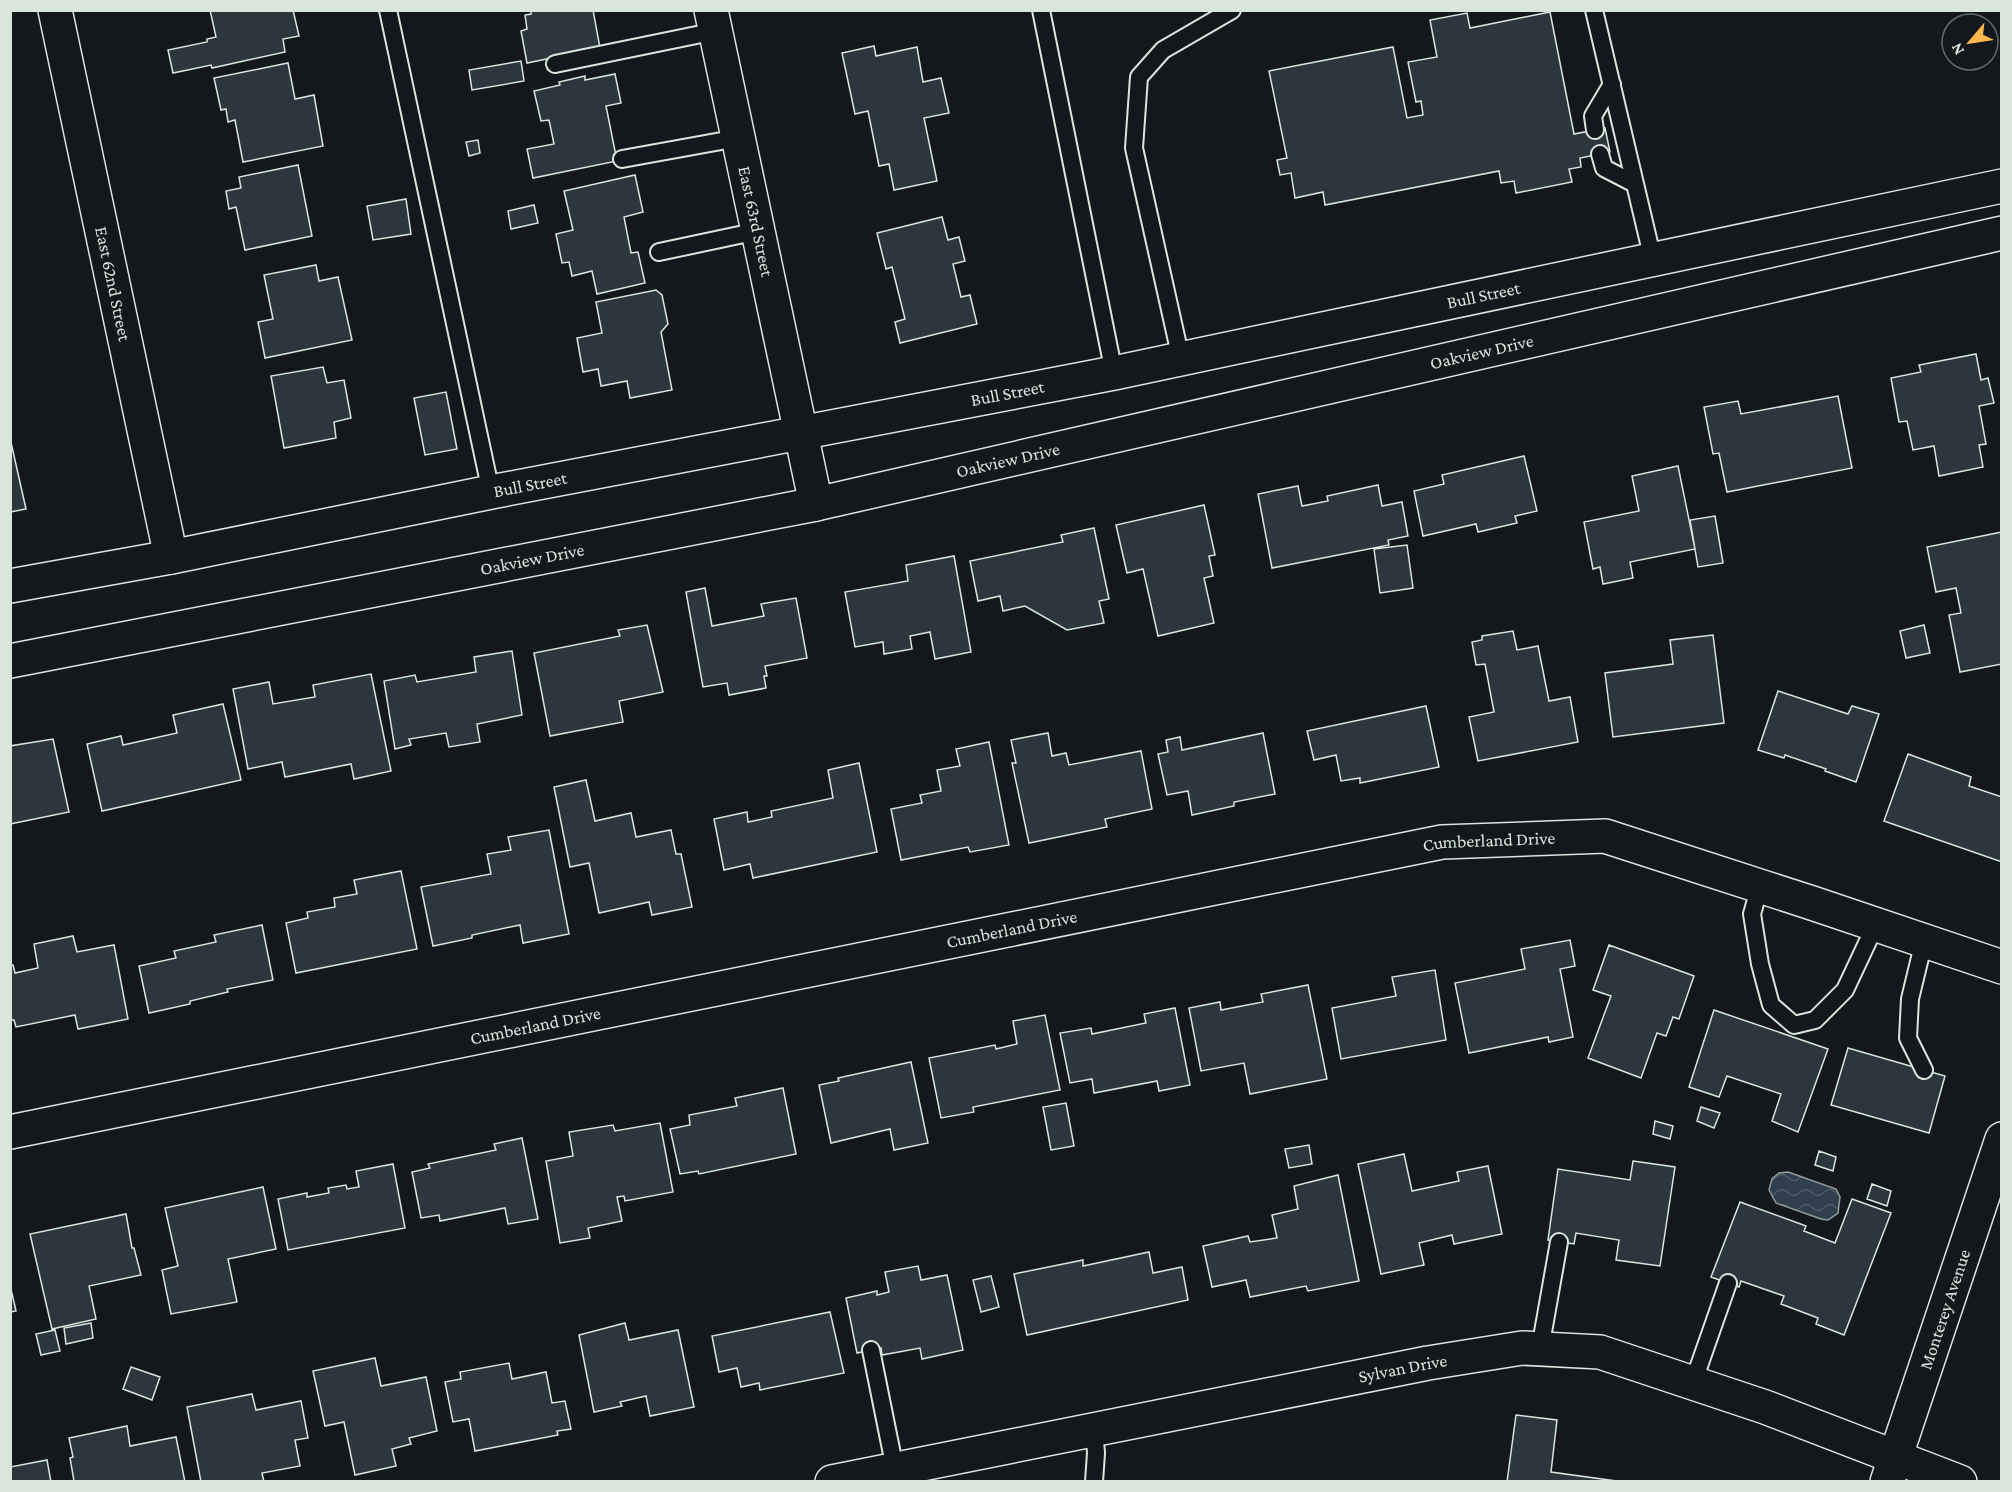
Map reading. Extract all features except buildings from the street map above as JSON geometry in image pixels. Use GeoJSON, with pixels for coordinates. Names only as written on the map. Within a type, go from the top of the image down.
{"type":"FeatureCollection","features":[{"type":"Feature","properties":{"kind":"street","name":"East 62nd Street"},"geometry":{"type":"LineString","coordinates":[[54,10],[171,558]]}},
{"type":"Feature","properties":{"kind":"street","name":"East 63rd Street"},"geometry":{"type":"LineString","coordinates":[[714,21],[816,504]]}},
{"type":"Feature","properties":{"kind":"street","name":"Bull Street"},"geometry":{"type":"LineString","coordinates":[[10,586],[171,558],[491,492],[1114,373],[2001,186]]}},
{"type":"Feature","properties":{"kind":"street","name":"Oakview Drive"},"geometry":{"type":"LineString","coordinates":[[10,661],[816,504],[2001,233]]}},
{"type":"Feature","properties":{"kind":"street","name":"Cumberland Drive"},"geometry":{"type":"LineString","coordinates":[[10,1132],[1442,842],[1605,836],[2001,967]]}},
{"type":"Feature","properties":{"kind":"street","name":"Monterey Avenue"},"geometry":{"type":"LineString","coordinates":[[1891,1468],[2001,1139]]}},
{"type":"Feature","properties":{"kind":"street","name":"Sylvan Drive"},"geometry":{"type":"LineString","coordinates":[[832,1482],[1428,1363],[1522,1348],[1600,1352],[1765,1407],[1873,1450],[1891,1468],[1960,1482]]}},
{"type":"Feature","properties":{"kind":"lane"},"geometry":{"type":"LineString","coordinates":[[388,10],[491,492]]}},
{"type":"Feature","properties":{"kind":"lane"},"geometry":{"type":"LineString","coordinates":[[1041,10],[1114,373]]}},
{"type":"Feature","properties":{"kind":"lane"},"geometry":{"type":"LineString","coordinates":[[1181,359],[1134,148],[1139,77],[1163,50],[1232,10]]}},
{"type":"Feature","properties":{"kind":"lane"},"geometry":{"type":"LineString","coordinates":[[1594,10],[1653,260]]}},
{"type":"Feature","properties":{"kind":"lane"},"geometry":{"type":"LineString","coordinates":[[555,64],[714,21]]}},
{"type":"Feature","properties":{"kind":"lane"},"geometry":{"type":"LineString","coordinates":[[1595,130],[1593,116],[1612,84]]}},
{"type":"Feature","properties":{"kind":"lane"},"geometry":{"type":"LineString","coordinates":[[622,159],[738,138]]}},
{"type":"Feature","properties":{"kind":"lane"},"geometry":{"type":"LineString","coordinates":[[1600,154],[1604,168],[1635,184]]}},
{"type":"Feature","properties":{"kind":"lane"},"geometry":{"type":"LineString","coordinates":[[659,252],[758,231]]}},
{"type":"Feature","properties":{"kind":"lane"},"geometry":{"type":"LineString","coordinates":[[1760,886],[1752,914],[1760,964],[1771,1005],[1794,1025],[1815,1020],[1845,990],[1875,924]]}},
{"type":"Feature","properties":{"kind":"lane"},"geometry":{"type":"LineString","coordinates":[[1924,941],[1910,999],[1908,1038],[1924,1070]]}},
{"type":"Feature","properties":{"kind":"lane"},"geometry":{"type":"LineString","coordinates":[[1540,1349],[1559,1242]]}},
{"type":"Feature","properties":{"kind":"lane"},"geometry":{"type":"LineString","coordinates":[[1693,1383],[1728,1283]]}},
{"type":"Feature","properties":{"kind":"lane"},"geometry":{"type":"LineString","coordinates":[[871,1350],[895,1469]]}},
{"type":"Feature","properties":{"kind":"lane"},"geometry":{"type":"LineString","coordinates":[[1094,1429],[1096,1453],[1094,1482]]}},
{"type":"Feature","properties":{"kind":"water"},"geometry":{"type":"Polygon","coordinates":[[[1788,1172],[1836,1189],[1840,1197],[1838,1213],[1828,1220],[1821,1219],[1776,1203],[1769,1190],[1772,1179],[1779,1173],[1788,1172]]]}}]}
